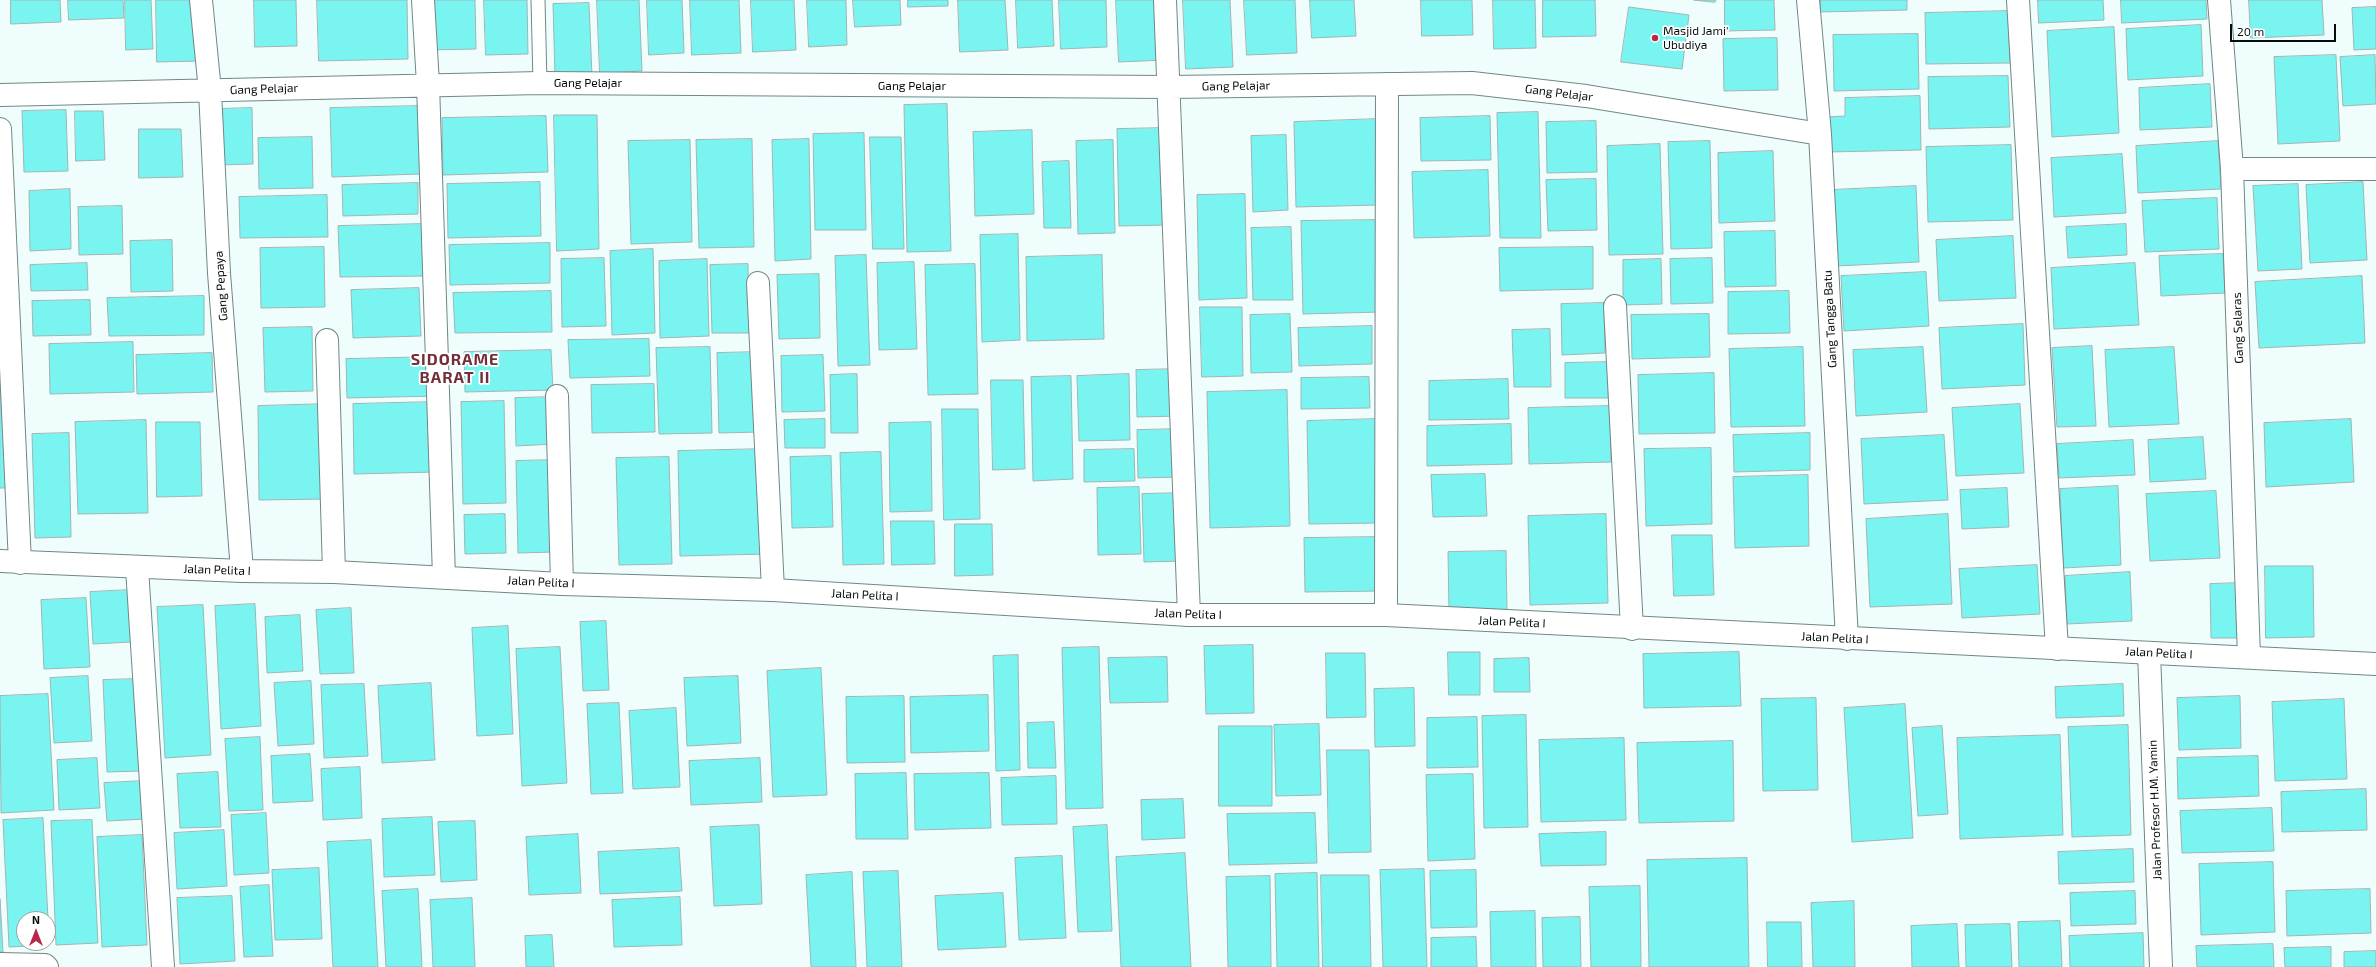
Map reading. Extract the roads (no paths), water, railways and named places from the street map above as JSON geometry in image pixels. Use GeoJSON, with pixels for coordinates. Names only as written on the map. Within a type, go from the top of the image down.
{"type":"FeatureCollection","features":[{"type":"Feature","properties":{"kind":"street","name":"Gang Pepaya"},"geometry":{"type":"LineString","coordinates":[[201,0],[210,91],[220,273],[242,571]]}},
{"type":"Feature","properties":{"kind":"street"},"geometry":{"type":"LineString","coordinates":[[423,0],[428,84],[444,577]]}},
{"type":"Feature","properties":{"kind":"street"},"geometry":{"type":"LineString","coordinates":[[1165,0],[1189,615]]}},
{"type":"Feature","properties":{"kind":"street","name":"Gang Tangga Batu"},"geometry":{"type":"LineString","coordinates":[[1808,0],[1820,134],[1847,639]]}},
{"type":"Feature","properties":{"kind":"street"},"geometry":{"type":"LineString","coordinates":[[2018,0],[2057,649]]}},
{"type":"Feature","properties":{"kind":"street","name":"Gang Selaras"},"geometry":{"type":"LineString","coordinates":[[2219,0],[2232,170],[2249,657]]}},
{"type":"Feature","properties":{"kind":"street","name":"Gang Pelajar"},"geometry":{"type":"LineString","coordinates":[[0,95],[210,91],[428,84],[540,83],[1169,87],[1472,82],[1586,96],[1820,134]]}},
{"type":"Feature","properties":{"kind":"street"},"geometry":{"type":"LineString","coordinates":[[1386,615],[1387,84]]}},
{"type":"Feature","properties":{"kind":"street"},"geometry":{"type":"LineString","coordinates":[[0,129],[10,562]]}},
{"type":"Feature","properties":{"kind":"street"},"geometry":{"type":"LineString","coordinates":[[2232,170],[2376,170]]}},
{"type":"Feature","properties":{"kind":"street"},"geometry":{"type":"LineString","coordinates":[[758,283],[773,590]]}},
{"type":"Feature","properties":{"kind":"street"},"geometry":{"type":"LineString","coordinates":[[1615,306],[1632,629]]}},
{"type":"Feature","properties":{"kind":"street"},"geometry":{"type":"LineString","coordinates":[[327,340],[334,572]]}},
{"type":"Feature","properties":{"kind":"street"},"geometry":{"type":"LineString","coordinates":[[557,396],[562,584]]}},
{"type":"Feature","properties":{"kind":"street","name":"Jalan Pelita I"},"geometry":{"type":"LineString","coordinates":[[10,562],[137,568],[334,572],[562,584],[773,590],[1189,615],[1386,615],[1632,629],[2376,664]]}},
{"type":"Feature","properties":{"kind":"street"},"geometry":{"type":"LineString","coordinates":[[137,568],[163,967]]}},
{"type":"Feature","properties":{"kind":"street","name":"Jalan Profesor H.M. Yamin"},"geometry":{"type":"LineString","coordinates":[[2149,653],[2161,967]]}},
{"type":"Feature","properties":{"kind":"street"},"geometry":{"type":"LineString","coordinates":[[0,964],[45,965],[47,967]]}},
{"type":"Feature","properties":{"kind":"lane"},"geometry":{"type":"LineString","coordinates":[[538,0],[540,83]]}},
{"type":"Feature","properties":{"kind":"place","name":"Masjid Jami' Ubudiya"},"geometry":{"type":"Point","coordinates":[1655,38]}},
{"type":"Feature","properties":{"kind":"district","name":"SIDORAME BARAT II"},"geometry":{"type":"Point","coordinates":[455,369]}}]}
